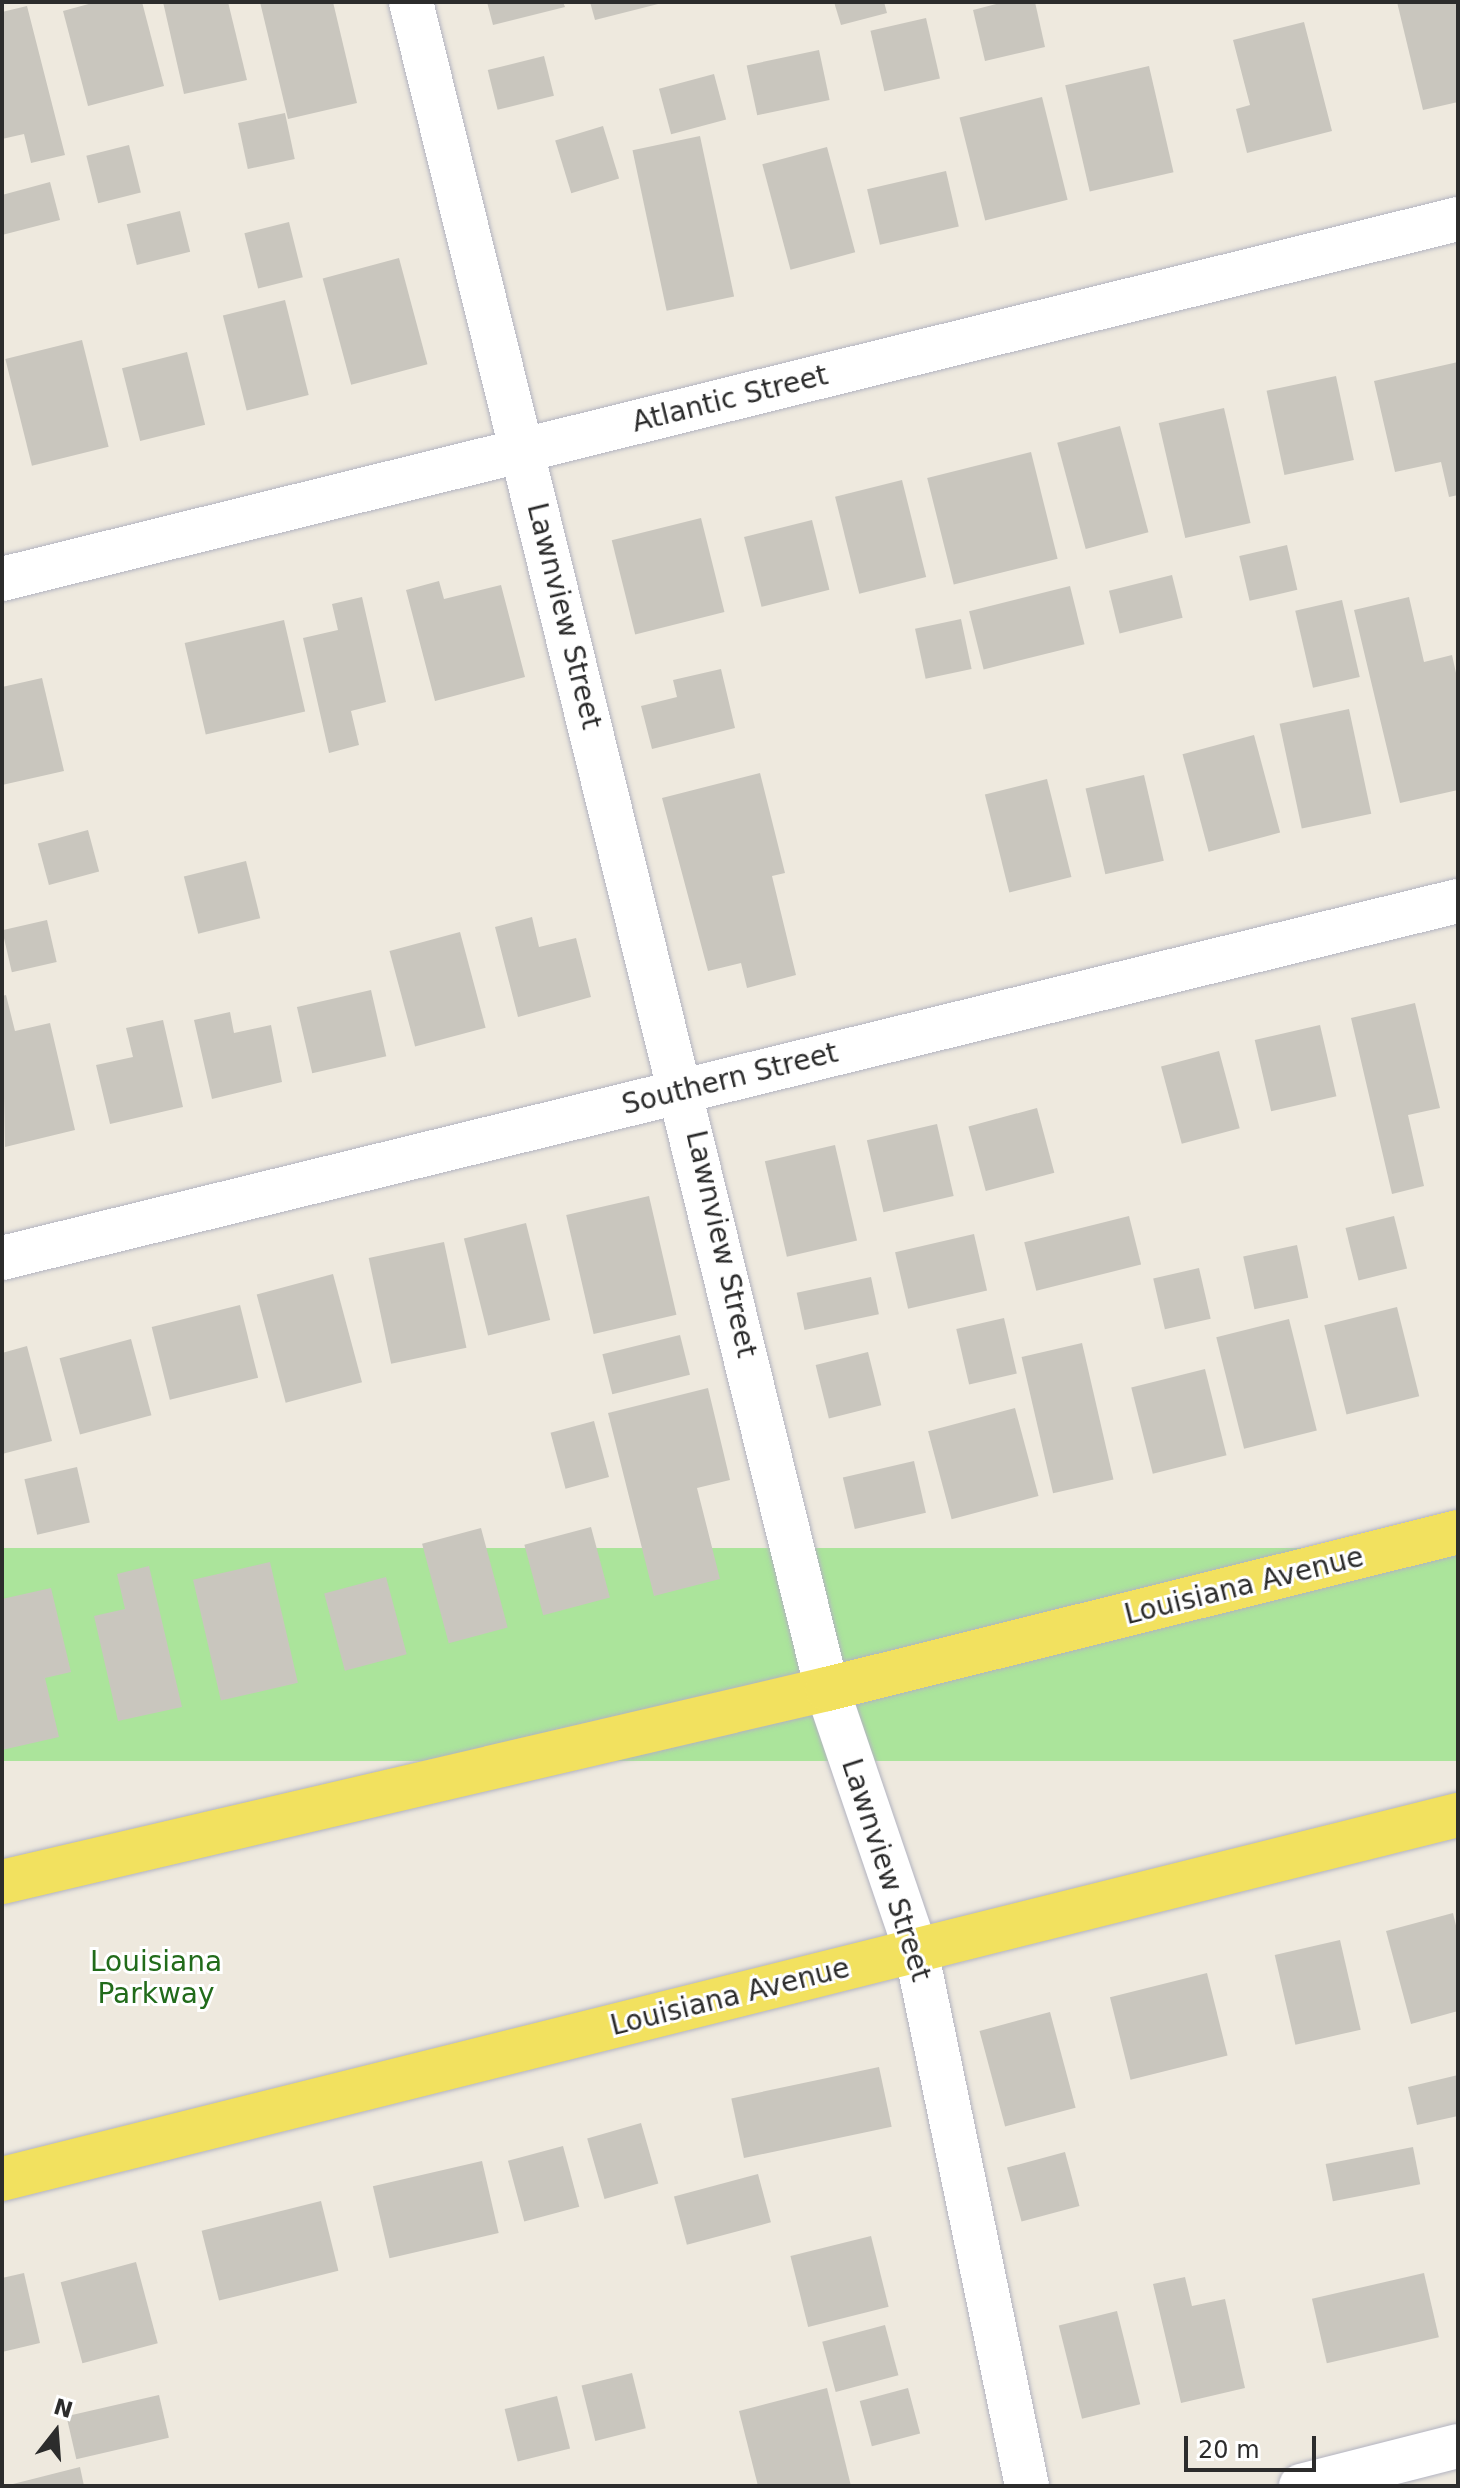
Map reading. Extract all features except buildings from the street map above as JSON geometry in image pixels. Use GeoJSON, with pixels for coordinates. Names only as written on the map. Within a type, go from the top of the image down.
{"type":"FeatureCollection","features":[{"type":"Feature","properties":{"kind":"main road","name":"Louisiana Avenue"},"geometry":{"type":"LineString","coordinates":[[2,1882],[827,1689],[1458,1532]]}},
{"type":"Feature","properties":{"kind":"main road","name":"Louisiana Avenue"},"geometry":{"type":"LineString","coordinates":[[2,2179],[1458,1815]]}},
{"type":"Feature","properties":{"kind":"street","name":"Lawnview Street"},"geometry":{"type":"LineString","coordinates":[[411,2],[684,1091],[827,1689],[916,1950],[1027,2486]]}},
{"type":"Feature","properties":{"kind":"street","name":"Atlantic Street"},"geometry":{"type":"LineString","coordinates":[[2,579],[1458,219]]}},
{"type":"Feature","properties":{"kind":"street","name":"Southern Street"},"geometry":{"type":"LineString","coordinates":[[2,1258],[1458,901]]}},
{"type":"Feature","properties":{"kind":"street"},"geometry":{"type":"LineString","coordinates":[[1301,2486],[1458,2446]]}},
{"type":"Feature","properties":{"kind":"green space"},"geometry":{"type":"Polygon","coordinates":[[[2,1548],[1458,1548],[1458,1761],[2,1761],[2,1548]]]}},
{"type":"Feature","properties":{"kind":"park label","name":"Louisiana Parkway"},"geometry":{"type":"Point","coordinates":[156,1978]}}]}
